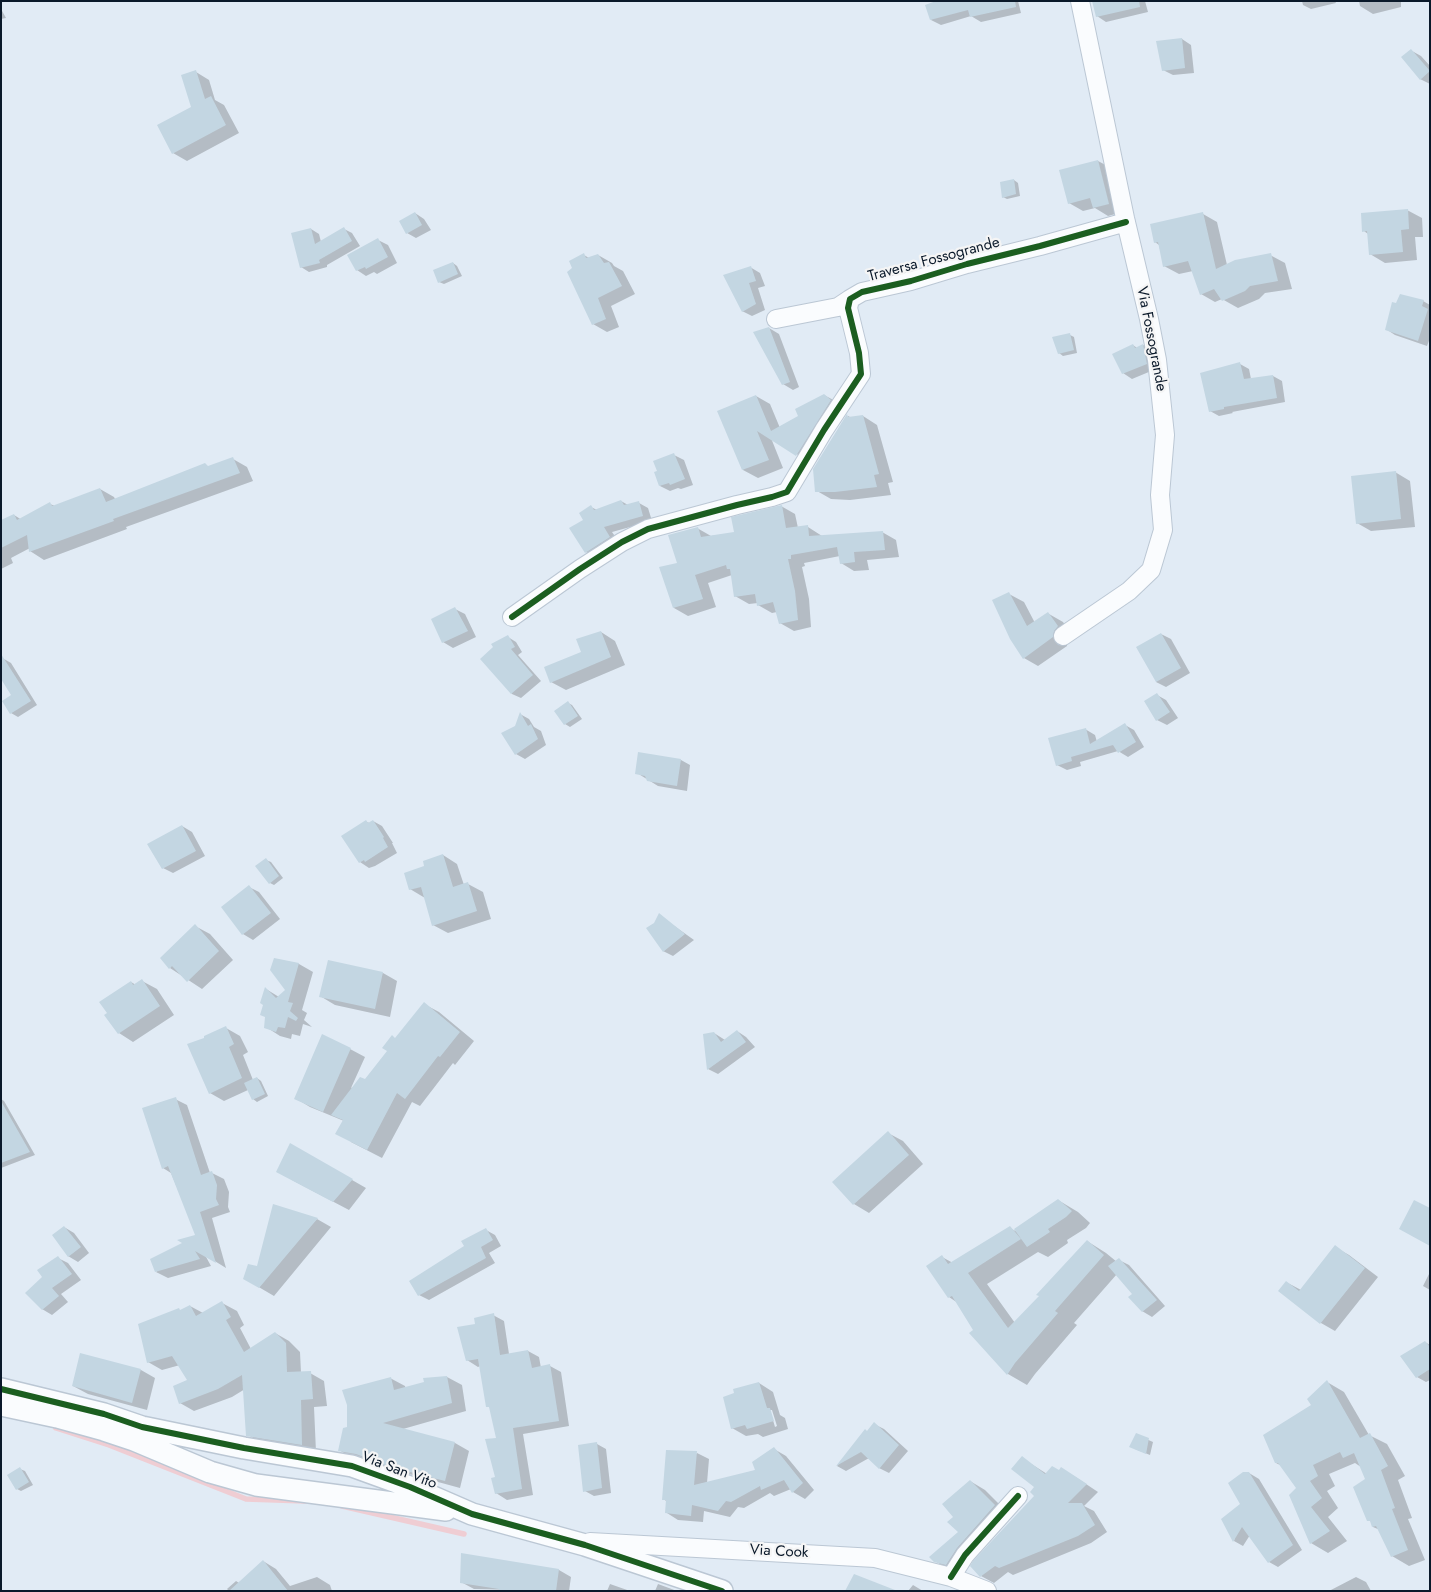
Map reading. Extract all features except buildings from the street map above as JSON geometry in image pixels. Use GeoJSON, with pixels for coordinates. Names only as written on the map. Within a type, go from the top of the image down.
{"type":"FeatureCollection","features":[{"type":"Feature","properties":{"kind":"street","name":"Via Fossogrande"},"geometry":{"type":"LineString","coordinates":[[1064,636],[1130,591],[1151,570],[1163,530],[1160,495],[1165,435],[1162,391],[1149,320],[1126,222],[1080,1]]}},
{"type":"Feature","properties":{"kind":"street","name":"Traversa Fossogrande"},"geometry":{"type":"LineString","coordinates":[[776,319],[838,307],[862,292],[1126,222]]}},
{"type":"Feature","properties":{"kind":"street"},"geometry":{"type":"LineString","coordinates":[[512,617],[580,569],[622,542],[648,529],[737,505],[772,498],[787,492],[861,374],[859,352],[848,308],[850,299]]}},
{"type":"Feature","properties":{"kind":"street","name":"Via San Vito"},"geometry":{"type":"LineString","coordinates":[[1,1389],[104,1414],[142,1427],[254,1450],[352,1466],[410,1487],[472,1514]]}},
{"type":"Feature","properties":{"kind":"street","name":"Via San Vito"},"geometry":{"type":"LineString","coordinates":[[1,1404],[104,1430],[134,1440],[210,1472],[256,1485],[472,1514],[567,1540],[722,1591]]}},
{"type":"Feature","properties":{"kind":"street"},"geometry":{"type":"LineString","coordinates":[[951,1578],[965,1555],[1018,1496]]}},
{"type":"Feature","properties":{"kind":"street","name":"Via Cook"},"geometry":{"type":"LineString","coordinates":[[567,1540],[875,1558],[951,1578],[987,1591]]}},
{"type":"Feature","properties":{"kind":"waterway"},"geometry":{"type":"LineString","coordinates":[[56,1428],[109,1445],[246,1499],[305,1501]]}},
{"type":"Feature","properties":{"kind":"waterway"},"geometry":{"type":"LineString","coordinates":[[342,1506],[464,1534]]}},
{"type":"Feature","properties":{"kind":"cycle path"},"geometry":{"type":"LineString","coordinates":[[512,617],[580,569],[622,542],[648,529],[787,492],[824,430],[861,374],[859,353],[848,308],[850,299],[862,292],[911,281],[967,264],[1126,222]]}},
{"type":"Feature","properties":{"kind":"cycle path"},"geometry":{"type":"LineString","coordinates":[[1,1389],[104,1414],[142,1427],[244,1448],[352,1466],[410,1487],[472,1514],[585,1545],[722,1591]]}},
{"type":"Feature","properties":{"kind":"cycle path"},"geometry":{"type":"LineString","coordinates":[[951,1577],[965,1555],[1018,1496]]}}]}
